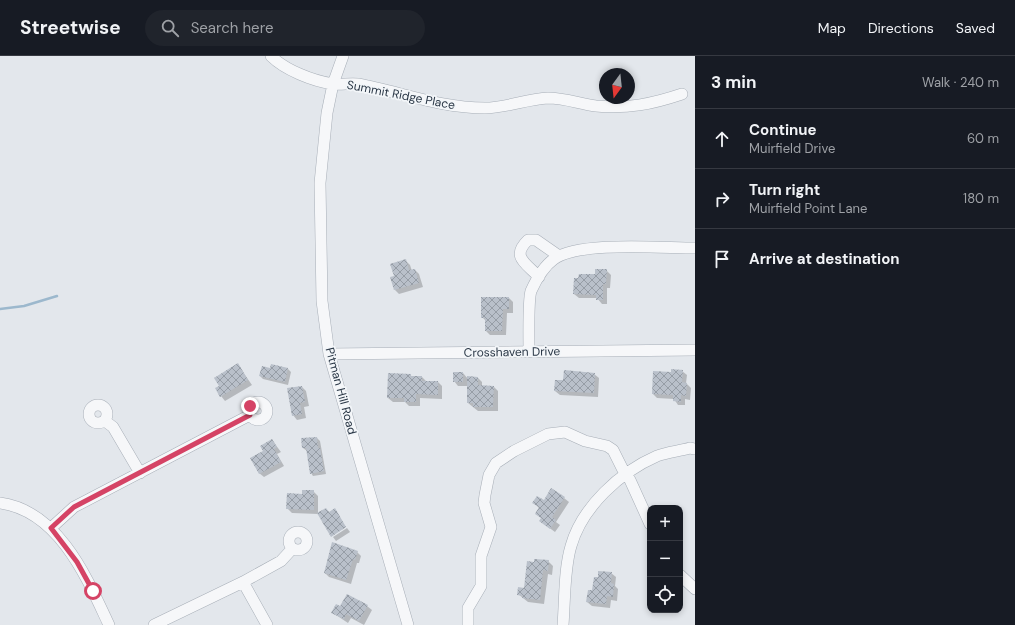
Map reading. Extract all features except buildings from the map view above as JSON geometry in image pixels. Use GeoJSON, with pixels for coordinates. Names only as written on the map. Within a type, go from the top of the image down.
{"type":"FeatureCollection","features":[{"type":"Feature","properties":{"kind":"street","name":"Summit Ridge Place"},"geometry":{"type":"LineString","coordinates":[[271,56],[279,64],[296,73],[333,84],[356,84],[423,101],[487,108],[548,98],[570,100],[595,106],[624,108],[650,105],[682,94]]}},
{"type":"Feature","properties":{"kind":"street","name":"Pitman Hill Road"},"geometry":{"type":"LineString","coordinates":[[343,56],[333,84],[326,113],[320,183],[322,301],[329,354],[408,625]]}},
{"type":"Feature","properties":{"kind":"street"},"geometry":{"type":"LineString","coordinates":[[539,277],[524,262],[520,254],[521,246],[528,240],[536,240],[560,256]]}},
{"type":"Feature","properties":{"kind":"street"},"geometry":{"type":"LineString","coordinates":[[529,352],[531,292],[544,269],[560,256],[566,253],[589,248],[695,248]]}},
{"type":"Feature","properties":{"kind":"street","name":"Crosshaven Drive"},"geometry":{"type":"LineString","coordinates":[[329,354],[695,350]]}},
{"type":"Feature","properties":{"kind":"street"},"geometry":{"type":"LineString","coordinates":[[51,528],[74,507],[250,415]]}},
{"type":"Feature","properties":{"kind":"street"},"geometry":{"type":"LineString","coordinates":[[105,421],[113,427],[140,472]]}},
{"type":"Feature","properties":{"kind":"street"},"geometry":{"type":"LineString","coordinates":[[468,625],[468,608],[481,586],[481,556],[491,527],[484,503],[489,476],[496,463],[514,451],[548,434],[565,432],[585,441],[607,446],[613,450],[623,470]]}},
{"type":"Feature","properties":{"kind":"street"},"geometry":{"type":"LineString","coordinates":[[563,625],[571,547],[578,525],[600,495],[629,472],[658,456],[690,448],[695,449]]}},
{"type":"Feature","properties":{"kind":"street"},"geometry":{"type":"LineString","coordinates":[[630,480],[647,517]]}},
{"type":"Feature","properties":{"kind":"street"},"geometry":{"type":"LineString","coordinates":[[0,503],[25,511],[51,528],[77,562],[109,625]]}},
{"type":"Feature","properties":{"kind":"street"},"geometry":{"type":"LineString","coordinates":[[154,625],[243,582],[281,561],[292,549]]}},
{"type":"Feature","properties":{"kind":"street"},"geometry":{"type":"LineString","coordinates":[[682,577],[695,589]]}},
{"type":"Feature","properties":{"kind":"street"},"geometry":{"type":"LineString","coordinates":[[243,582],[267,625]]}},
{"type":"Feature","properties":{"kind":"waterway"},"geometry":{"type":"LineString","coordinates":[[0,309],[24,306],[57,296]]}},
{"type":"Feature","properties":{"kind":"route"},"geometry":{"type":"LineString","coordinates":[[93,591],[77,562],[51,528],[74,507],[250,415],[250,406]]}}]}
